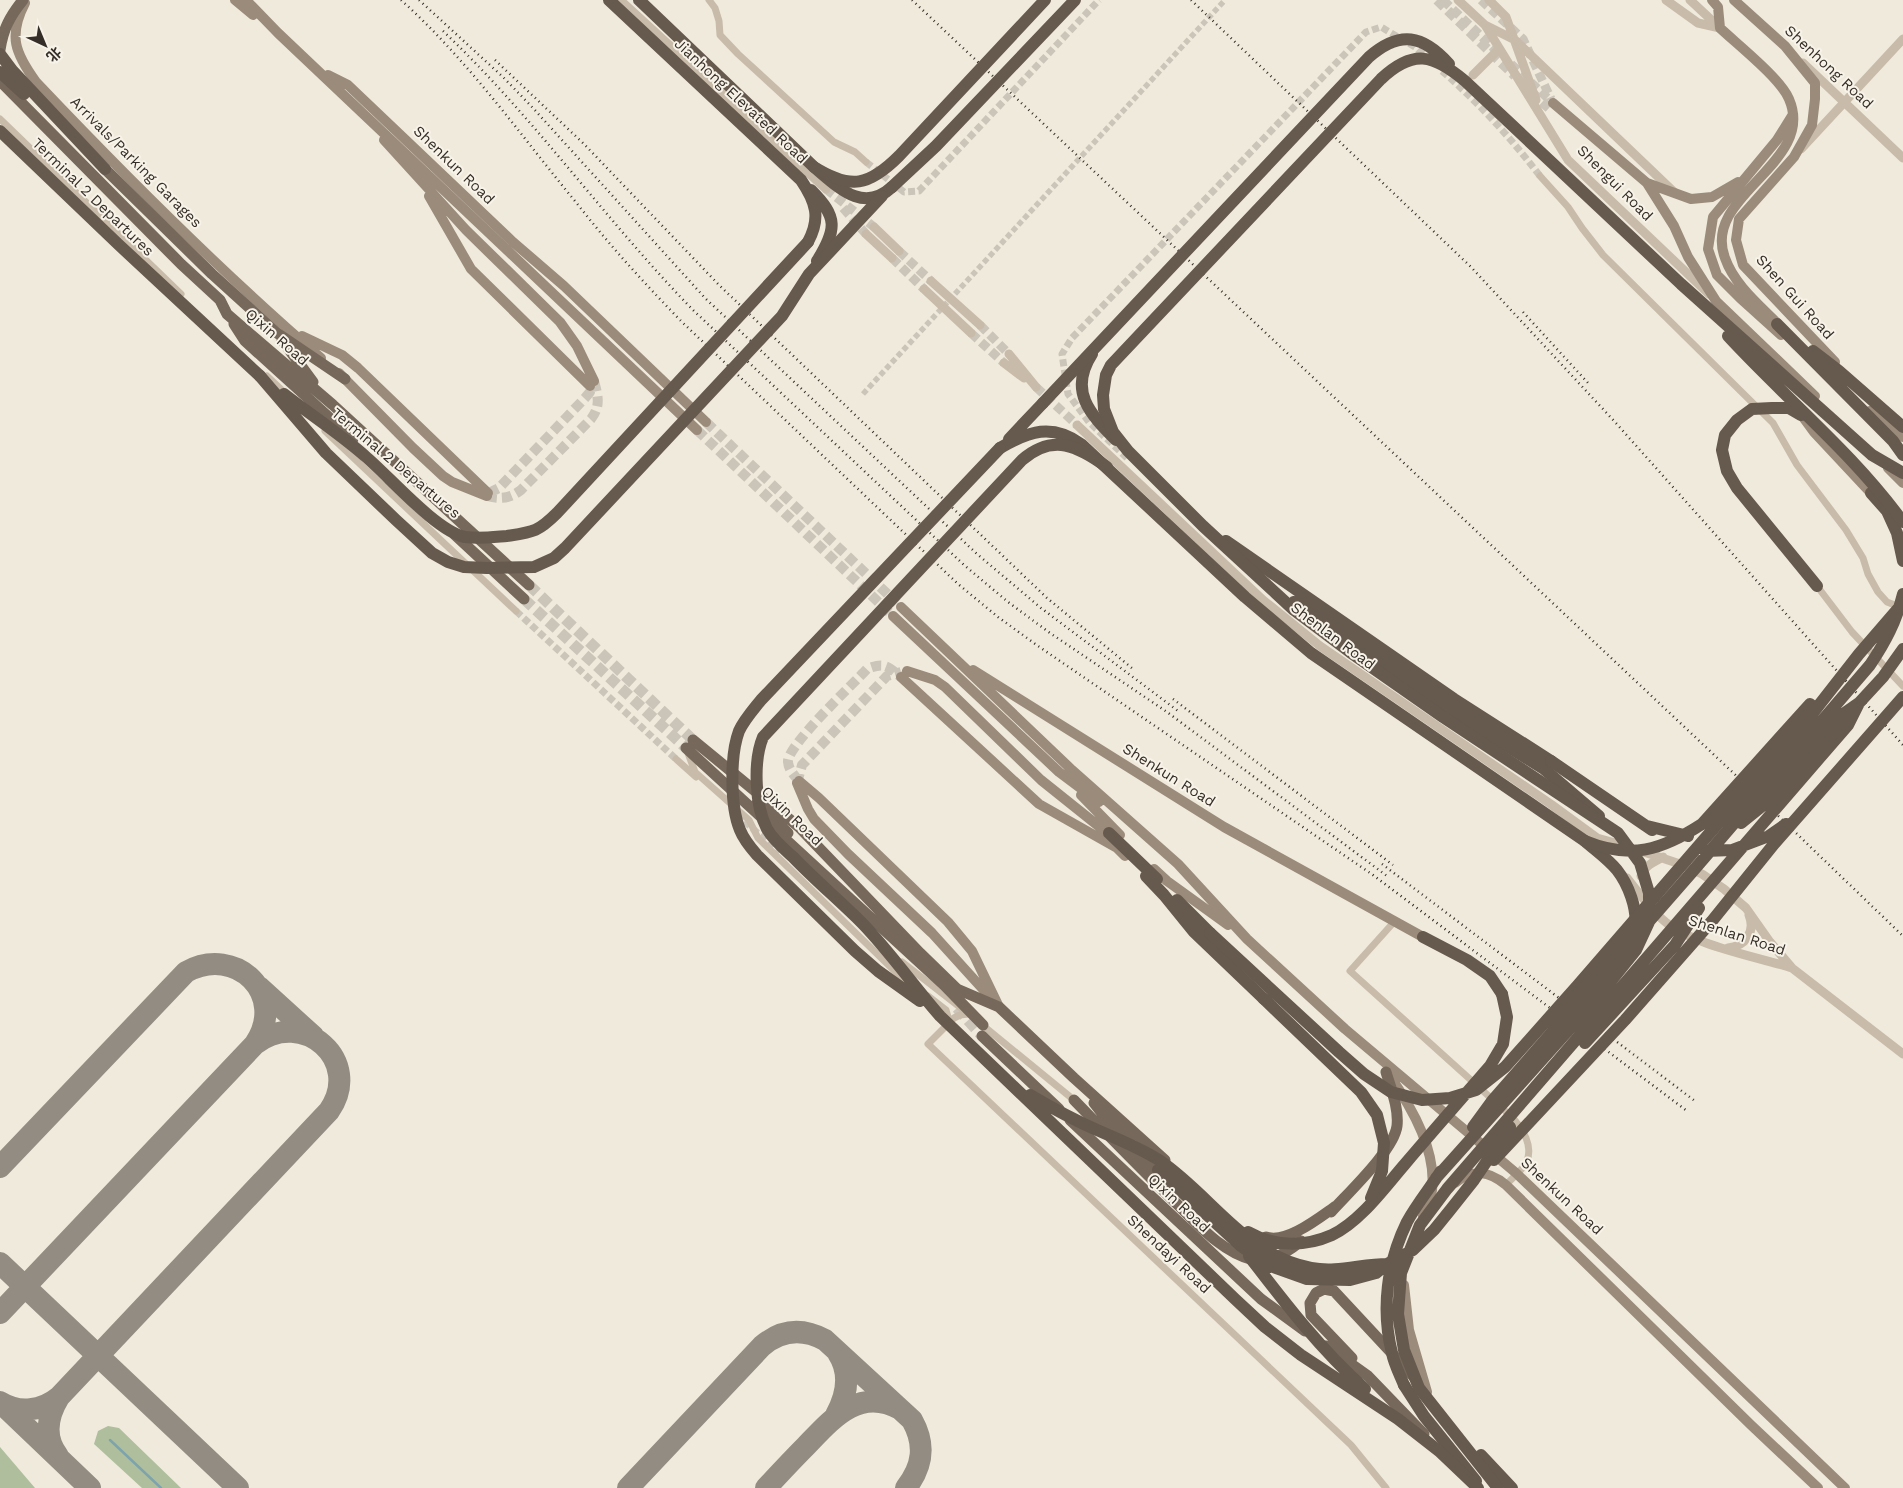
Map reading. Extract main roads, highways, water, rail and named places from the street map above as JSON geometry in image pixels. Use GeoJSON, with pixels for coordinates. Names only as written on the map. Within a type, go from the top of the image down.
{"type":"FeatureCollection","features":[{"type":"Feature","properties":{"kind":"highway","name":"Jianhong Elevated Road"},"geometry":{"type":"LineString","coordinates":[[608,0],[801,180],[809,191],[816,213],[813,232],[808,242]]}},
{"type":"Feature","properties":{"kind":"highway"},"geometry":{"type":"LineString","coordinates":[[639,0],[814,167],[845,192],[863,198],[882,196]]}},
{"type":"Feature","properties":{"kind":"highway"},"geometry":{"type":"LineString","coordinates":[[814,167],[828,176],[847,182],[856,183],[877,176],[899,156],[1045,0]]}},
{"type":"Feature","properties":{"kind":"highway"},"geometry":{"type":"LineString","coordinates":[[809,274],[882,196],[936,146],[1075,0]]}},
{"type":"Feature","properties":{"kind":"highway"},"geometry":{"type":"LineString","coordinates":[[1398,1419],[1301,1355],[1265,1327],[1010,1083],[942,1022],[855,951],[757,856],[746,842],[739,828],[736,814],[733,754],[740,729],[761,700],[1369,57],[1379,48],[1400,40],[1418,41],[1428,44],[1469,78],[1681,284],[1872,455],[1903,473]]}},
{"type":"Feature","properties":{"kind":"highway"},"geometry":{"type":"LineString","coordinates":[[0,52],[12,70],[105,169]]}},
{"type":"Feature","properties":{"kind":"highway"},"geometry":{"type":"LineString","coordinates":[[1128,451],[1114,432],[1104,409],[1105,380],[1111,365],[1117,357],[1390,71],[1410,60],[1432,59],[1469,78]]}},
{"type":"Feature","properties":{"kind":"highway"},"geometry":{"type":"LineString","coordinates":[[0,72],[105,169]]}},
{"type":"Feature","properties":{"kind":"highway","name":"Terminal 2 Departures"},"geometry":{"type":"LineString","coordinates":[[4,132],[118,244],[260,376],[365,456],[428,514],[452,532],[465,536],[476,537],[533,532],[543,527],[808,242]]}},
{"type":"Feature","properties":{"kind":"highway"},"geometry":{"type":"LineString","coordinates":[[260,376],[326,453],[432,553],[448,562],[464,567],[534,567],[554,558],[565,548],[782,316],[825,249],[832,222],[827,207],[801,180]]}},
{"type":"Feature","properties":{"kind":"highway"},"geometry":{"type":"LineString","coordinates":[[1681,284],[1753,363],[1818,426],[1873,484],[1903,522]]}},
{"type":"Feature","properties":{"kind":"highway"},"geometry":{"type":"LineString","coordinates":[[1777,324],[1840,371],[1903,427]]}},
{"type":"Feature","properties":{"kind":"highway"},"geometry":{"type":"LineString","coordinates":[[1777,324],[1893,441],[1903,455]]}},
{"type":"Feature","properties":{"kind":"highway"},"geometry":{"type":"LineString","coordinates":[[1097,346],[1084,370],[1081,388],[1083,399],[1100,423],[1203,526],[1294,610],[1350,652],[1443,717],[1618,833]]}},
{"type":"Feature","properties":{"kind":"highway"},"geometry":{"type":"LineString","coordinates":[[1817,586],[1737,488],[1727,471],[1722,450],[1725,435],[1736,420],[1752,409],[1789,408],[1818,426]]}},
{"type":"Feature","properties":{"kind":"highway"},"geometry":{"type":"LineString","coordinates":[[1000,448],[1026,434],[1038,432],[1057,432],[1074,439],[1246,598],[1311,653],[1591,839],[1600,847],[1616,851],[1655,848],[1680,838],[1702,824],[1859,654]]}},
{"type":"Feature","properties":{"kind":"highway"},"geometry":{"type":"LineString","coordinates":[[942,1022],[867,929],[769,832],[762,814],[759,797],[756,772],[758,748],[763,737],[780,718],[978,506],[1034,450],[1057,444],[1070,447],[1082,451],[1106,467]]}},
{"type":"Feature","properties":{"kind":"highway"},"geometry":{"type":"LineString","coordinates":[[1871,493],[1887,511],[1897,533],[1903,561]]}},
{"type":"Feature","properties":{"kind":"highway"},"geometry":{"type":"LineString","coordinates":[[1203,526],[1446,693],[1674,844],[1698,851],[1732,850],[1769,836],[1796,817],[1819,794]]}},
{"type":"Feature","properties":{"kind":"highway"},"geometry":{"type":"LineString","coordinates":[[1479,1488],[1424,1416],[1404,1385],[1392,1355],[1386,1324],[1388,1285],[1396,1250],[1408,1221],[1436,1178],[1492,1101],[1870,665],[1889,636],[1898,614],[1903,594]]}},
{"type":"Feature","properties":{"kind":"highway"},"geometry":{"type":"LineString","coordinates":[[1294,602],[1448,709],[1544,770],[1584,802],[1618,833],[1640,863],[1649,893],[1648,922],[1636,950],[1598,997],[1436,1178]]}},
{"type":"Feature","properties":{"kind":"highway"},"geometry":{"type":"LineString","coordinates":[[1146,876],[1170,894],[1339,1052],[1364,1074],[1391,1092],[1422,1100],[1450,1098],[1476,1090],[1505,1067],[1578,985],[1805,723],[1859,654],[1903,603]]}},
{"type":"Feature","properties":{"kind":"highway"},"geometry":{"type":"LineString","coordinates":[[1647,826],[1689,836],[1709,835],[1729,830],[1742,822],[1767,802],[1839,717],[1859,703],[1883,677],[1903,650]]}},
{"type":"Feature","properties":{"kind":"highway"},"geometry":{"type":"LineString","coordinates":[[1474,1180],[1625,1020],[1712,921],[1774,844],[1903,698]]}},
{"type":"Feature","properties":{"kind":"highway"},"geometry":{"type":"LineString","coordinates":[[1498,1488],[1419,1388],[1404,1350],[1398,1314],[1401,1273],[1420,1225],[1447,1189],[1848,726],[1859,703]]}},
{"type":"Feature","properties":{"kind":"highway"},"geometry":{"type":"LineString","coordinates":[[1544,770],[1593,791]]}},
{"type":"Feature","properties":{"kind":"highway"},"geometry":{"type":"LineString","coordinates":[[1109,833],[1159,880],[1170,894]]}},
{"type":"Feature","properties":{"kind":"highway"},"geometry":{"type":"LineString","coordinates":[[1591,839],[1617,870],[1630,894],[1636,923],[1626,971],[1606,1006]]}},
{"type":"Feature","properties":{"kind":"highway"},"geometry":{"type":"LineString","coordinates":[[1158,1170],[1241,1246],[1270,1266],[1307,1279],[1350,1280],[1376,1273],[1387,1264],[1413,1250],[1434,1230],[1474,1180],[1511,1124],[1675,945],[1733,859]]}},
{"type":"Feature","properties":{"kind":"highway"},"geometry":{"type":"LineString","coordinates":[[1146,876],[1164,894],[1194,932],[1361,1092],[1377,1115],[1384,1143],[1382,1171],[1368,1205]]}},
{"type":"Feature","properties":{"kind":"highway"},"geometry":{"type":"LineString","coordinates":[[1229,1221],[1258,1237],[1282,1244],[1310,1243],[1334,1234],[1353,1221],[1368,1205],[1490,1066],[1503,1044],[1507,1017],[1502,994],[1490,976],[1467,960],[1423,937]]}},
{"type":"Feature","properties":{"kind":"highway"},"geometry":{"type":"LineString","coordinates":[[1010,1083],[1056,1111],[1158,1160],[1208,1201],[1246,1238],[1274,1256],[1312,1268],[1346,1270],[1375,1264],[1387,1264]]}},
{"type":"Feature","properties":{"kind":"highway"},"geometry":{"type":"LineString","coordinates":[[1241,1246],[1274,1289],[1342,1369],[1479,1488]]}},
{"type":"Feature","properties":{"kind":"highway"},"geometry":{"type":"LineString","coordinates":[[1481,1456],[1510,1488]]}},
{"type":"Feature","properties":{"kind":"main road","name":"Qixin Road"},"geometry":{"type":"LineString","coordinates":[[18,99],[3,70],[0,52],[2,35],[8,20],[25,0]]}},
{"type":"Feature","properties":{"kind":"main road","name":"Arrivals/Parking Garages"},"geometry":{"type":"LineString","coordinates":[[25,0],[17,19],[15,33],[23,65],[36,82],[279,328]]}},
{"type":"Feature","properties":{"kind":"main road","name":"Shenkun Road"},"geometry":{"type":"LineString","coordinates":[[235,0],[278,33]]}},
{"type":"Feature","properties":{"kind":"main road","name":"Shenkun Road"},"geometry":{"type":"LineString","coordinates":[[246,0],[278,33],[696,430]]}},
{"type":"Feature","properties":{"kind":"main road"},"geometry":{"type":"LineString","coordinates":[[1712,0],[1718,7],[1720,28],[1778,83],[1789,100],[1792,116],[1789,143]]}},
{"type":"Feature","properties":{"kind":"main road","name":"Shenhong Road"},"geometry":{"type":"LineString","coordinates":[[1734,0],[1785,46],[1815,83],[1814,112]]}},
{"type":"Feature","properties":{"kind":"main road","name":"Shenkun Road"},"geometry":{"type":"LineString","coordinates":[[320,72],[348,85],[513,242],[564,286],[706,422]]}},
{"type":"Feature","properties":{"kind":"main road","name":"Qixin Road"},"geometry":{"type":"LineString","coordinates":[[0,80],[181,264],[220,300],[227,314],[333,405],[529,586]]}},
{"type":"Feature","properties":{"kind":"main road"},"geometry":{"type":"LineString","coordinates":[[341,92],[466,230],[560,322],[577,346],[592,383],[471,269],[418,178]]}},
{"type":"Feature","properties":{"kind":"main road","name":"Shengui Road"},"geometry":{"type":"LineString","coordinates":[[1551,106],[1647,184],[1674,226],[1688,257],[1716,301],[1903,483]]}},
{"type":"Feature","properties":{"kind":"main road"},"geometry":{"type":"LineString","coordinates":[[1777,324],[1736,278],[1724,258],[1722,238],[1729,213],[1800,132],[1814,112]]}},
{"type":"Feature","properties":{"kind":"main road","name":"Shen Gui Road"},"geometry":{"type":"LineString","coordinates":[[1814,112],[1812,125],[1794,157],[1739,219],[1736,240],[1743,265],[1903,435]]}},
{"type":"Feature","properties":{"kind":"main road","name":"Shengui Road"},"geometry":{"type":"LineString","coordinates":[[1792,116],[1778,140],[1713,217],[1708,249],[1717,275],[1820,371],[1903,435]]}},
{"type":"Feature","properties":{"kind":"main road","name":"Arrivals/Parking Garages"},"geometry":{"type":"LineString","coordinates":[[105,169],[250,308],[279,328],[342,355],[358,368],[488,494],[452,482],[443,476],[346,379]]}},
{"type":"Feature","properties":{"kind":"main road","name":"Shengui Road"},"geometry":{"type":"LineString","coordinates":[[1647,184],[1691,199],[1712,197],[1744,179]]}},
{"type":"Feature","properties":{"kind":"main road"},"geometry":{"type":"LineString","coordinates":[[181,264],[250,308]]}},
{"type":"Feature","properties":{"kind":"main road","name":"Shenkun Road"},"geometry":{"type":"LineString","coordinates":[[525,266],[564,286]]}},
{"type":"Feature","properties":{"kind":"main road"},"geometry":{"type":"LineString","coordinates":[[1716,301],[1734,332],[1783,382]]}},
{"type":"Feature","properties":{"kind":"main road"},"geometry":{"type":"LineString","coordinates":[[227,314],[245,341],[297,387],[524,599]]}},
{"type":"Feature","properties":{"kind":"main road"},"geometry":{"type":"LineString","coordinates":[[279,328],[346,379]]}},
{"type":"Feature","properties":{"kind":"main road"},"geometry":{"type":"LineString","coordinates":[[279,328],[307,374],[333,405]]}},
{"type":"Feature","properties":{"kind":"main road"},"geometry":{"type":"LineString","coordinates":[[1765,348],[1793,404],[1814,432],[1871,493]]}},
{"type":"Feature","properties":{"kind":"main road","name":"Shenkun Road"},"geometry":{"type":"LineString","coordinates":[[901,607],[1065,763],[1178,864],[1247,939],[1345,1029],[1516,1173],[1844,1488]]}},
{"type":"Feature","properties":{"kind":"main road","name":"Shenkun Road"},"geometry":{"type":"LineString","coordinates":[[893,616],[1059,772],[1105,807],[1124,815]]}},
{"type":"Feature","properties":{"kind":"main road","name":"Shenkun Road"},"geometry":{"type":"LineString","coordinates":[[913,618],[974,671],[1224,828],[1423,937]]}},
{"type":"Feature","properties":{"kind":"main road","name":"Shenkun Road"},"geometry":{"type":"LineString","coordinates":[[1146,876],[1116,848],[1039,804],[904,674],[935,680],[945,687],[1041,780],[1109,833],[1128,843],[1167,881],[1247,939]]}},
{"type":"Feature","properties":{"kind":"main road","name":"Qixin Road"},"geometry":{"type":"LineString","coordinates":[[689,744],[871,914]]}},
{"type":"Feature","properties":{"kind":"main road","name":"Qixin Road"},"geometry":{"type":"LineString","coordinates":[[689,744],[944,985],[982,1030],[1261,1300],[1368,1376]]}},
{"type":"Feature","properties":{"kind":"main road"},"geometry":{"type":"LineString","coordinates":[[689,744],[800,827],[920,953],[957,989],[999,1007]]}},
{"type":"Feature","properties":{"kind":"main road"},"geometry":{"type":"LineString","coordinates":[[1059,772],[1128,843]]}},
{"type":"Feature","properties":{"kind":"main road"},"geometry":{"type":"LineString","coordinates":[[999,1007],[972,950],[948,922],[819,798],[798,782],[808,810],[814,819],[848,854],[932,933],[999,1007],[1074,1078],[1231,1220],[1254,1233],[1271,1238],[1306,1227],[1336,1206]]}},
{"type":"Feature","properties":{"kind":"main road"},"geometry":{"type":"LineString","coordinates":[[1345,1029],[1386,1072],[1405,1099],[1420,1127],[1430,1162],[1432,1192],[1409,1248],[1404,1285],[1409,1330],[1427,1392]]}},
{"type":"Feature","properties":{"kind":"main road"},"geometry":{"type":"LineString","coordinates":[[1111,1125],[1074,1100],[1128,1156],[1214,1239],[1234,1253],[1255,1260],[1275,1257],[1292,1248],[1314,1230],[1390,1145],[1397,1126],[1395,1106],[1386,1072]]}},
{"type":"Feature","properties":{"kind":"main road"},"geometry":{"type":"LineString","coordinates":[[1074,1078],[1111,1125],[1158,1170]]}},
{"type":"Feature","properties":{"kind":"main road","name":"Shenkun Road"},"geometry":{"type":"LineString","coordinates":[[1421,1220],[1443,1194],[1464,1176],[1484,1172],[1496,1176],[1818,1488]]}},
{"type":"Feature","properties":{"kind":"main road","name":"Qixin Road"},"geometry":{"type":"LineString","coordinates":[[1471,1488],[1440,1451],[1312,1315],[1310,1303],[1316,1293],[1324,1290],[1334,1291],[1427,1392],[1481,1456],[1519,1488]]}},
{"type":"Feature","properties":{"kind":"waterway"},"geometry":{"type":"LineString","coordinates":[[110,1440],[161,1488]]}},
{"type":"Feature","properties":{"kind":"tunnel"},"geometry":{"type":"LineString","coordinates":[[866,162],[904,192],[919,191],[1099,0]]}},
{"type":"Feature","properties":{"kind":"tunnel"},"geometry":{"type":"LineString","coordinates":[[863,394],[1225,0]]}},
{"type":"Feature","properties":{"kind":"tunnel"},"geometry":{"type":"LineString","coordinates":[[1437,0],[1515,76]]}},
{"type":"Feature","properties":{"kind":"tunnel"},"geometry":{"type":"LineString","coordinates":[[1443,0],[1501,55]]}},
{"type":"Feature","properties":{"kind":"tunnel"},"geometry":{"type":"LineString","coordinates":[[1481,0],[1523,39],[1551,99]]}},
{"type":"Feature","properties":{"kind":"tunnel"},"geometry":{"type":"LineString","coordinates":[[1127,458],[1089,422],[1068,394],[1062,354],[1072,338],[1366,32],[1381,27],[1415,47],[1428,59]]}},
{"type":"Feature","properties":{"kind":"tunnel"},"geometry":{"type":"LineString","coordinates":[[1511,64],[1553,103]]}},
{"type":"Feature","properties":{"kind":"tunnel"},"geometry":{"type":"LineString","coordinates":[[1442,71],[1494,121],[1540,176]]}},
{"type":"Feature","properties":{"kind":"tunnel"},"geometry":{"type":"LineString","coordinates":[[1531,92],[1549,108]]}},
{"type":"Feature","properties":{"kind":"tunnel"},"geometry":{"type":"LineString","coordinates":[[826,189],[874,227]]}},
{"type":"Feature","properties":{"kind":"tunnel"},"geometry":{"type":"LineString","coordinates":[[843,208],[866,234]]}},
{"type":"Feature","properties":{"kind":"tunnel"},"geometry":{"type":"LineString","coordinates":[[899,251],[931,281]]}},
{"type":"Feature","properties":{"kind":"tunnel"},"geometry":{"type":"LineString","coordinates":[[892,258],[924,289]]}},
{"type":"Feature","properties":{"kind":"tunnel"},"geometry":{"type":"LineString","coordinates":[[980,325],[1009,354]]}},
{"type":"Feature","properties":{"kind":"tunnel"},"geometry":{"type":"LineString","coordinates":[[971,333],[1004,363]]}},
{"type":"Feature","properties":{"kind":"tunnel"},"geometry":{"type":"LineString","coordinates":[[487,496],[504,498],[521,490],[591,419],[597,405],[594,381]]}},
{"type":"Feature","properties":{"kind":"tunnel"},"geometry":{"type":"LineString","coordinates":[[489,493],[499,488],[585,398],[590,392],[590,386]]}},
{"type":"Feature","properties":{"kind":"tunnel"},"geometry":{"type":"LineString","coordinates":[[1036,387],[1077,425]]}},
{"type":"Feature","properties":{"kind":"tunnel"},"geometry":{"type":"LineString","coordinates":[[706,422],[897,603]]}},
{"type":"Feature","properties":{"kind":"tunnel"},"geometry":{"type":"LineString","coordinates":[[697,430],[893,616]]}},
{"type":"Feature","properties":{"kind":"tunnel"},"geometry":{"type":"LineString","coordinates":[[529,585],[693,740]]}},
{"type":"Feature","properties":{"kind":"tunnel"},"geometry":{"type":"LineString","coordinates":[[524,599],[686,748]]}},
{"type":"Feature","properties":{"kind":"tunnel"},"geometry":{"type":"LineString","coordinates":[[516,611],[676,759]]}},
{"type":"Feature","properties":{"kind":"tunnel"},"geometry":{"type":"LineString","coordinates":[[799,781],[789,767],[788,761],[791,753],[810,728],[836,700],[867,669],[886,666],[901,677]]}},
{"type":"Feature","properties":{"kind":"tunnel"},"geometry":{"type":"LineString","coordinates":[[797,783],[802,765],[887,676],[901,672]]}},
{"type":"Feature","properties":{"kind":"tunnel"},"geometry":{"type":"LineString","coordinates":[[737,814],[779,853]]}},
{"type":"Feature","properties":{"kind":"tunnel"},"geometry":{"type":"LineString","coordinates":[[957,1008],[982,1036]]}},
{"type":"Feature","properties":{"kind":"railway"},"geometry":{"type":"LineString","coordinates":[[401,0],[426,23],[472,74],[629,266],[682,322],[958,584],[998,617],[1038,646],[1373,875],[1687,1111]]}},
{"type":"Feature","properties":{"kind":"railway"},"geometry":{"type":"LineString","coordinates":[[419,0],[503,77],[533,108],[705,298],[977,554],[1041,608],[1178,711]]}},
{"type":"Feature","properties":{"kind":"railway"},"geometry":{"type":"LineString","coordinates":[[912,0],[1744,783],[1903,936]]}},
{"type":"Feature","properties":{"kind":"railway"},"geometry":{"type":"LineString","coordinates":[[1191,0],[1471,267],[1615,422],[1903,745]]}},
{"type":"Feature","properties":{"kind":"railway"},"geometry":{"type":"LineString","coordinates":[[443,31],[508,98],[630,241],[693,310],[964,565],[1008,602],[1050,633],[1167,712],[1387,876]]}},
{"type":"Feature","properties":{"kind":"railway"},"geometry":{"type":"LineString","coordinates":[[495,60],[584,144],[719,285],[1047,598],[1133,669]]}},
{"type":"Feature","properties":{"kind":"railway"},"geometry":{"type":"LineString","coordinates":[[1523,312],[1589,384]]}},
{"type":"Feature","properties":{"kind":"railway"},"geometry":{"type":"LineString","coordinates":[[1173,699],[1393,865]]}},
{"type":"Feature","properties":{"kind":"railway"},"geometry":{"type":"LineString","coordinates":[[1382,864],[1695,1101]]}}]}
